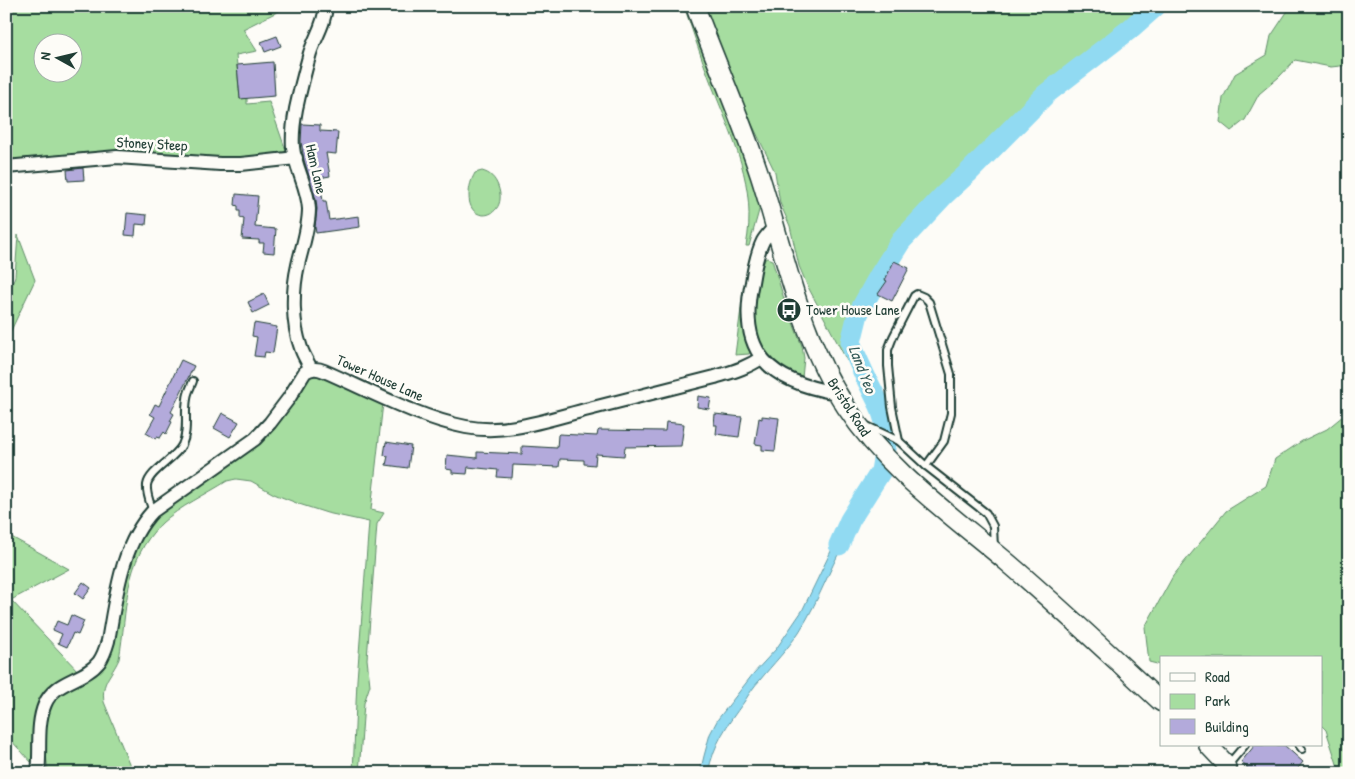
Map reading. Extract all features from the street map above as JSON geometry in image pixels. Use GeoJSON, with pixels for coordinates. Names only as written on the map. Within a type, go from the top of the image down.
{"type":"FeatureCollection","features":[{"type":"Feature","properties":{"kind":"main road","name":"Bristol Road"},"geometry":{"type":"LineString","coordinates":[[695,6],[756,166],[796,299],[808,332],[837,393],[859,425],[891,463],[1068,615],[1160,701]]}},
{"type":"Feature","properties":{"kind":"main road"},"geometry":{"type":"LineString","coordinates":[[1209,746],[1225,763],[1227,770]]}},
{"type":"Feature","properties":{"kind":"street","name":"Ham Lane"},"geometry":{"type":"LineString","coordinates":[[311,369],[301,350],[294,306],[295,278],[307,229],[308,208],[306,191],[293,147],[293,138],[296,108],[326,6]]}},
{"type":"Feature","properties":{"kind":"street","name":"Stoney Steep"},"geometry":{"type":"LineString","coordinates":[[6,167],[117,157],[220,164],[241,164],[296,158]]}},
{"type":"Feature","properties":{"kind":"street"},"geometry":{"type":"LineString","coordinates":[[775,226],[766,237],[761,248],[752,278],[748,303],[750,333],[756,350],[761,358],[780,374],[816,390],[837,393]]}},
{"type":"Feature","properties":{"kind":"street","name":"Tower House Lane"},"geometry":{"type":"LineString","coordinates":[[311,369],[318,368],[402,406],[444,421],[468,427],[498,429],[535,423],[715,377],[747,366],[761,358]]}},
{"type":"Feature","properties":{"kind":"street"},"geometry":{"type":"LineString","coordinates":[[38,773],[41,725],[45,703],[58,686],[95,666],[105,652],[122,570],[145,519],[153,511],[255,439],[289,398],[305,372],[311,369]]}},
{"type":"Feature","properties":{"kind":"lane"},"geometry":{"type":"LineString","coordinates":[[899,441],[892,407],[888,350],[910,303],[917,294],[930,302],[951,374],[951,413],[944,441],[926,466]]}},
{"type":"Feature","properties":{"kind":"lane"},"geometry":{"type":"LineString","coordinates":[[153,511],[149,501],[147,484],[150,478],[181,446],[186,433],[186,399],[193,381]]}},
{"type":"Feature","properties":{"kind":"lane"},"geometry":{"type":"LineString","coordinates":[[859,425],[899,441],[926,466],[986,513],[993,526],[994,552]]}},
{"type":"Feature","properties":{"kind":"lane"},"geometry":{"type":"LineString","coordinates":[[1227,770],[1244,746]]}},
{"type":"Feature","properties":{"kind":"green space"},"geometry":{"type":"Polygon","coordinates":[[[6,6],[280,6],[285,8],[243,29],[257,51],[236,55],[240,99],[247,98],[247,104],[269,102],[286,151],[285,154],[244,159],[6,163],[6,6]]]}},
{"type":"Feature","properties":{"kind":"green space"},"geometry":{"type":"Polygon","coordinates":[[[684,6],[689,6],[748,163],[756,190],[760,207],[749,246],[746,246],[749,203],[741,163],[684,6]]]}},
{"type":"Feature","properties":{"kind":"green space"},"geometry":{"type":"Polygon","coordinates":[[[702,6],[1151,6],[1049,87],[993,142],[971,173],[910,229],[861,312],[851,338],[847,361],[799,266],[790,226],[780,203],[775,172],[728,74],[702,6]]]}},
{"type":"Feature","properties":{"kind":"green space"},"geometry":{"type":"Polygon","coordinates":[[[1291,6],[1349,6],[1349,65],[1331,67],[1295,60],[1259,94],[1245,120],[1231,131],[1220,122],[1223,98],[1235,74],[1267,55],[1271,36],[1291,6]]]}},
{"type":"Feature","properties":{"kind":"green space"},"geometry":{"type":"Polygon","coordinates":[[[482,171],[490,175],[495,181],[500,197],[494,211],[481,215],[475,212],[470,205],[469,189],[475,173],[482,171]]]}},
{"type":"Feature","properties":{"kind":"green space"},"geometry":{"type":"Polygon","coordinates":[[[18,235],[35,280],[6,341],[6,301],[15,276],[18,235]]]}},
{"type":"Feature","properties":{"kind":"green space"},"geometry":{"type":"Polygon","coordinates":[[[765,259],[772,260],[785,302],[802,346],[804,358],[802,378],[775,363],[766,352],[756,327],[755,313],[758,286],[765,259]]]}},
{"type":"Feature","properties":{"kind":"green space"},"geometry":{"type":"Polygon","coordinates":[[[743,293],[743,328],[750,352],[749,354],[735,355],[743,293]]]}},
{"type":"Feature","properties":{"kind":"green space"},"geometry":{"type":"Polygon","coordinates":[[[311,373],[383,403],[371,510],[384,513],[377,524],[367,659],[370,685],[364,703],[359,773],[353,773],[357,680],[369,522],[327,513],[299,504],[274,494],[251,481],[236,479],[227,481],[193,501],[162,523],[149,538],[133,570],[126,604],[119,659],[107,679],[103,695],[104,702],[133,773],[49,773],[46,756],[46,734],[47,722],[53,703],[60,694],[94,675],[107,661],[110,654],[125,571],[147,522],[230,464],[311,373]]]}},
{"type":"Feature","properties":{"kind":"green space"},"geometry":{"type":"Polygon","coordinates":[[[1349,411],[1349,773],[1340,773],[1326,730],[1322,726],[1322,656],[1160,656],[1160,665],[1149,662],[1145,627],[1173,576],[1226,511],[1266,486],[1275,459],[1302,441],[1327,429],[1349,411]]]}},
{"type":"Feature","properties":{"kind":"green space"},"geometry":{"type":"Polygon","coordinates":[[[6,534],[69,569],[11,600],[79,672],[43,695],[37,706],[34,720],[33,764],[6,735],[6,534]]]}},
{"type":"Feature","properties":{"kind":"water"},"geometry":{"type":"Polygon","coordinates":[[[847,518],[855,524],[840,550],[807,619],[790,645],[754,687],[727,727],[714,752],[708,773],[700,773],[710,734],[718,719],[753,674],[776,649],[802,611],[847,518]]]}},
{"type":"Feature","properties":{"kind":"building"},"geometry":{"type":"Polygon","coordinates":[[[277,36],[281,46],[265,52],[261,42],[277,36]]]}},
{"type":"Feature","properties":{"kind":"building"},"geometry":{"type":"Polygon","coordinates":[[[273,62],[275,96],[240,99],[237,65],[273,62]]]}},
{"type":"Feature","properties":{"kind":"building"},"geometry":{"type":"Polygon","coordinates":[[[302,124],[320,125],[320,131],[338,132],[336,154],[326,153],[330,176],[319,178],[323,201],[326,201],[329,220],[359,216],[360,227],[316,233],[316,200],[304,160],[301,142],[302,124]]]}},
{"type":"Feature","properties":{"kind":"building"},"geometry":{"type":"Polygon","coordinates":[[[83,168],[84,180],[68,181],[67,170],[83,168]]]}},
{"type":"Feature","properties":{"kind":"building"},"geometry":{"type":"Polygon","coordinates":[[[236,194],[258,196],[255,227],[276,229],[274,253],[263,252],[264,243],[259,243],[259,240],[242,239],[244,219],[240,218],[240,211],[238,211],[238,206],[235,205],[236,194]]]}},
{"type":"Feature","properties":{"kind":"building"},"geometry":{"type":"Polygon","coordinates":[[[127,213],[147,215],[146,225],[136,224],[135,236],[125,235],[127,213]]]}},
{"type":"Feature","properties":{"kind":"building"},"geometry":{"type":"Polygon","coordinates":[[[894,261],[909,268],[892,301],[878,294],[887,281],[885,280],[894,261]]]}},
{"type":"Feature","properties":{"kind":"building"},"geometry":{"type":"Polygon","coordinates":[[[264,294],[269,305],[253,313],[248,302],[264,294]]]}},
{"type":"Feature","properties":{"kind":"building"},"geometry":{"type":"Polygon","coordinates":[[[254,323],[277,327],[273,353],[265,352],[264,357],[254,356],[257,337],[252,336],[254,323]]]}},
{"type":"Feature","properties":{"kind":"building"},"geometry":{"type":"Polygon","coordinates":[[[181,360],[194,366],[171,412],[174,414],[166,434],[164,432],[160,438],[157,437],[156,439],[146,433],[155,417],[150,414],[155,404],[159,406],[181,360]]]}},
{"type":"Feature","properties":{"kind":"building"},"geometry":{"type":"Polygon","coordinates":[[[698,396],[711,398],[709,409],[697,407],[698,396]]]}},
{"type":"Feature","properties":{"kind":"building"},"geometry":{"type":"Polygon","coordinates":[[[222,413],[239,422],[230,437],[214,428],[222,413]]]}},
{"type":"Feature","properties":{"kind":"building"},"geometry":{"type":"Polygon","coordinates":[[[715,414],[742,417],[739,437],[716,434],[717,425],[714,425],[715,414]]]}},
{"type":"Feature","properties":{"kind":"building"},"geometry":{"type":"Polygon","coordinates":[[[762,416],[779,418],[775,451],[762,450],[762,445],[755,444],[759,418],[762,419],[762,416]]]}},
{"type":"Feature","properties":{"kind":"building"},"geometry":{"type":"Polygon","coordinates":[[[666,422],[684,424],[681,446],[625,447],[624,456],[596,454],[595,465],[584,464],[584,460],[560,459],[559,467],[513,465],[512,478],[497,477],[498,470],[468,467],[467,474],[452,473],[452,470],[446,469],[447,455],[477,458],[477,452],[522,454],[522,446],[557,448],[559,434],[597,436],[599,430],[665,431],[666,422]]]}},
{"type":"Feature","properties":{"kind":"building"},"geometry":{"type":"Polygon","coordinates":[[[386,442],[411,446],[408,468],[386,465],[388,456],[384,455],[386,442]]]}},
{"type":"Feature","properties":{"kind":"building"},"geometry":{"type":"Polygon","coordinates":[[[83,582],[91,588],[83,599],[75,593],[83,582]]]}},
{"type":"Feature","properties":{"kind":"building"},"geometry":{"type":"Polygon","coordinates":[[[71,615],[84,621],[78,635],[73,633],[67,647],[58,643],[62,634],[53,630],[57,621],[67,625],[71,615]]]}},
{"type":"Feature","properties":{"kind":"building"},"geometry":{"type":"Polygon","coordinates":[[[1254,746],[1285,746],[1303,762],[1294,773],[1253,773],[1241,762],[1254,746]]]}},
{"type":"Feature","properties":{"kind":"waterway","name":"Land Yeo"},"geometry":{"type":"LineString","coordinates":[[839,545],[850,520],[881,471],[888,431],[880,406],[851,342],[858,314],[879,276],[901,241],[944,195],[1046,94],[1130,29],[1156,6]]}},
{"type":"Feature","properties":{"kind":"place","name":"Tower House Lane"},"geometry":{"type":"Point","coordinates":[789,310]}}]}
